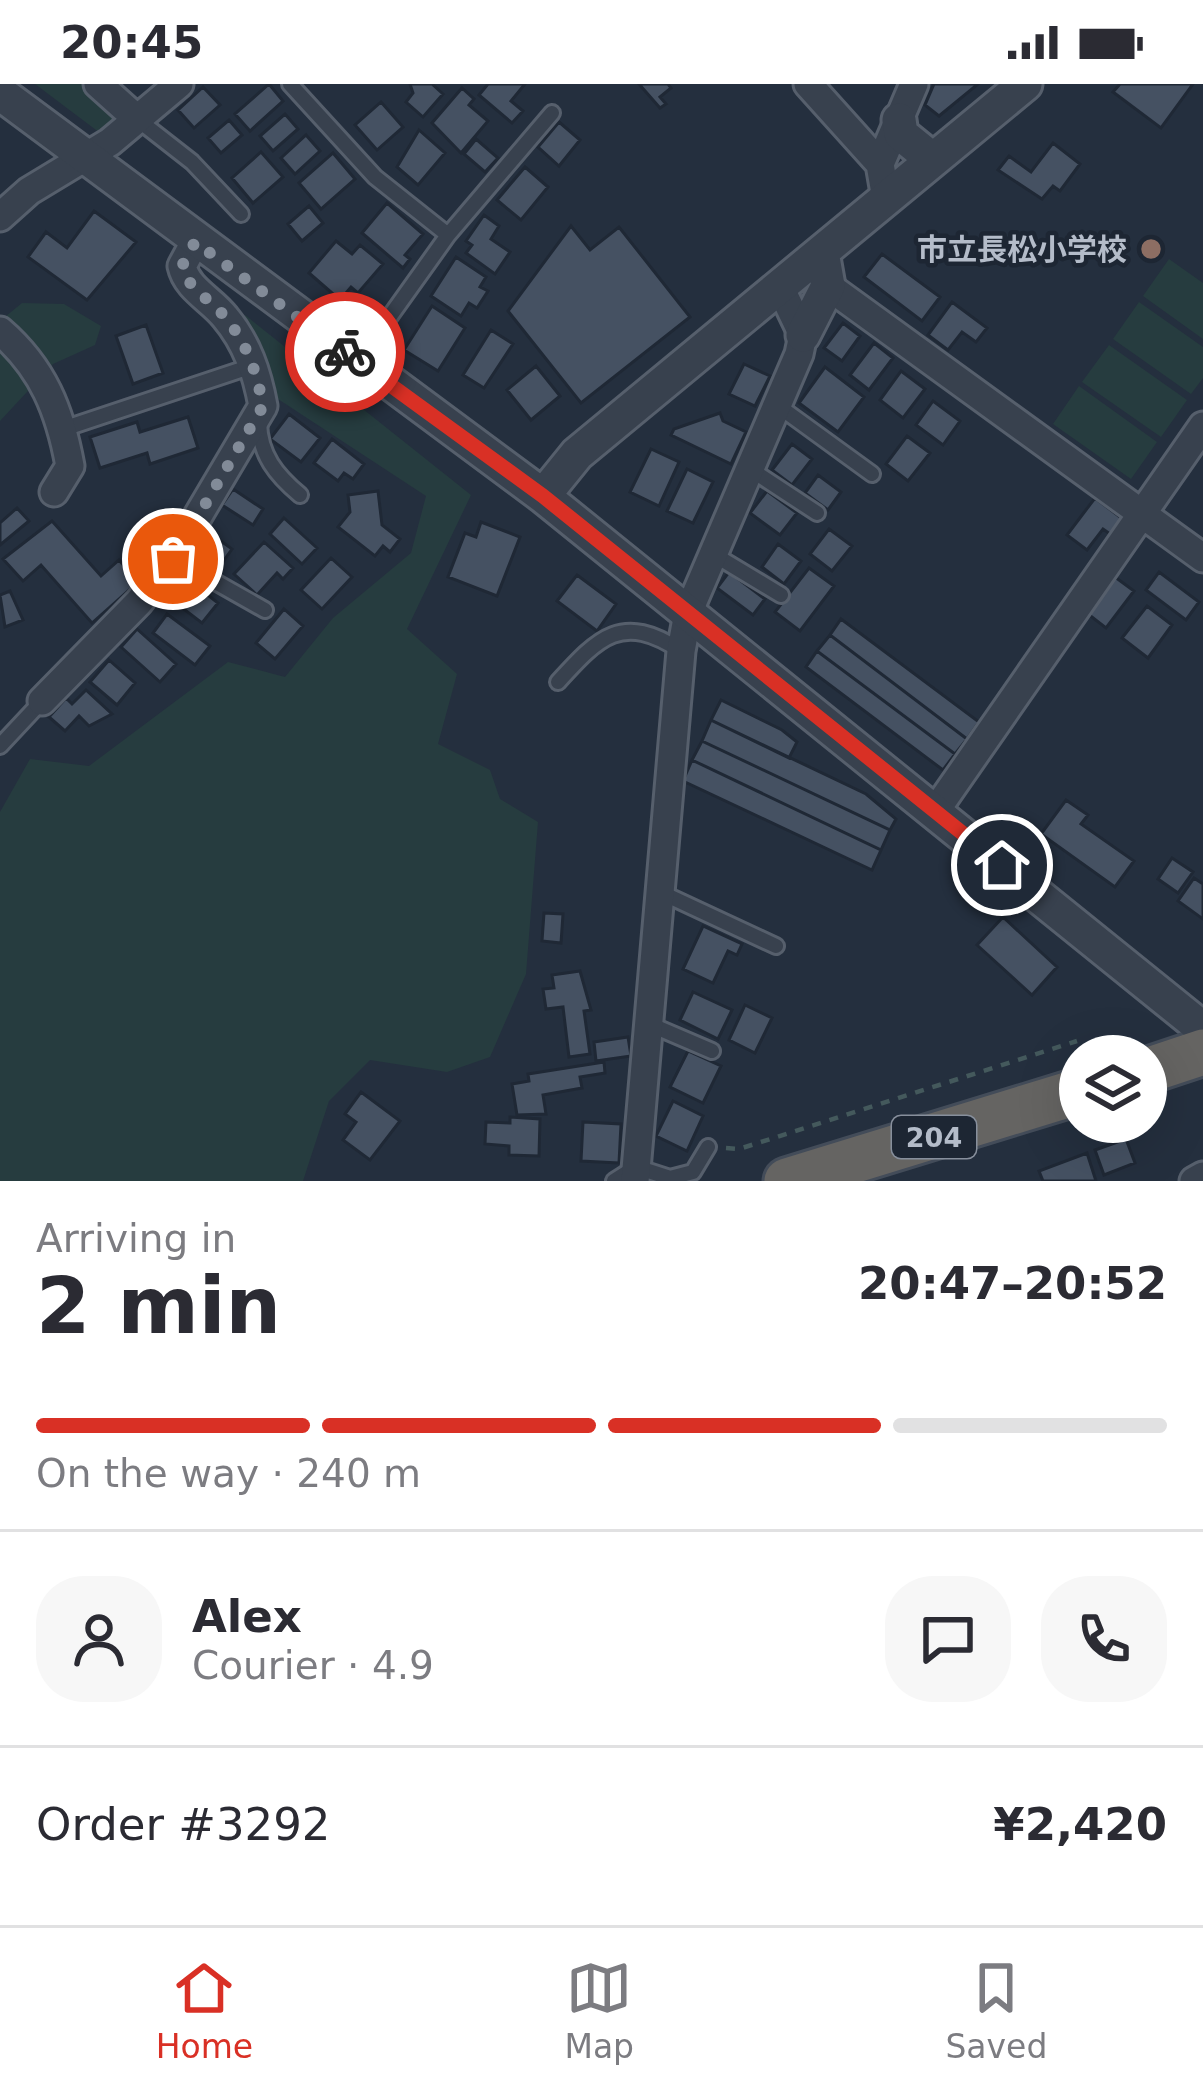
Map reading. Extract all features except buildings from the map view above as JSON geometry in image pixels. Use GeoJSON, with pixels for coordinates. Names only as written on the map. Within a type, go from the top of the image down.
{"type":"FeatureCollection","features":[{"type":"Feature","properties":{"kind":"highway"},"geometry":{"type":"LineString","coordinates":[[1167,1063],[1203,1052]]}},
{"type":"Feature","properties":{"kind":"highway"},"geometry":{"type":"LineString","coordinates":[[1167,1092],[1203,1081]]}},
{"type":"Feature","properties":{"kind":"highway","name":"204"},"geometry":{"type":"LineString","coordinates":[[787,1181],[1059,1097]]}},
{"type":"Feature","properties":{"kind":"highway","name":"204"},"geometry":{"type":"LineString","coordinates":[[877,1181],[1059,1125]]}},
{"type":"Feature","properties":{"kind":"street"},"geometry":{"type":"LineString","coordinates":[[98,84],[137,119]]}},
{"type":"Feature","properties":{"kind":"street"},"geometry":{"type":"LineString","coordinates":[[0,217],[178,84]]}},
{"type":"Feature","properties":{"kind":"street"},"geometry":{"type":"LineString","coordinates":[[808,84],[880,164],[886,199]]}},
{"type":"Feature","properties":{"kind":"street"},"geometry":{"type":"LineString","coordinates":[[880,164],[914,84]]}},
{"type":"Feature","properties":{"kind":"street"},"geometry":{"type":"LineString","coordinates":[[543,496],[577,454],[1025,84]]}},
{"type":"Feature","properties":{"kind":"street"},"geometry":{"type":"LineString","coordinates":[[0,93],[543,496],[1203,1029]]}},
{"type":"Feature","properties":{"kind":"street"},"geometry":{"type":"LineString","coordinates":[[899,120],[901,134],[933,160]]}},
{"type":"Feature","properties":{"kind":"street"},"geometry":{"type":"LineString","coordinates":[[42,701],[173,559],[263,406],[255,365],[225,316],[184,278],[182,266],[195,242]]}},
{"type":"Feature","properties":{"kind":"street"},"geometry":{"type":"LineString","coordinates":[[628,1177],[649,1024],[688,613],[803,334],[828,286],[822,251]]}},
{"type":"Feature","properties":{"kind":"street"},"geometry":{"type":"LineString","coordinates":[[780,286],[803,334]]}},
{"type":"Feature","properties":{"kind":"street"},"geometry":{"type":"LineString","coordinates":[[828,286],[1203,558]]}},
{"type":"Feature","properties":{"kind":"street"},"geometry":{"type":"LineString","coordinates":[[0,331],[45,382],[64,429],[70,466],[54,492]]}},
{"type":"Feature","properties":{"kind":"street"},"geometry":{"type":"LineString","coordinates":[[936,810],[1203,426]]}},
{"type":"Feature","properties":{"kind":"street"},"geometry":{"type":"LineString","coordinates":[[1194,1181],[1203,1176]]}},
{"type":"Feature","properties":{"kind":"lane"},"geometry":{"type":"LineString","coordinates":[[290,84],[375,177],[448,235]]}},
{"type":"Feature","properties":{"kind":"lane"},"geometry":{"type":"LineString","coordinates":[[358,362],[448,235],[552,113]]}},
{"type":"Feature","properties":{"kind":"lane"},"geometry":{"type":"LineString","coordinates":[[137,119],[192,162],[241,214]]}},
{"type":"Feature","properties":{"kind":"lane"},"geometry":{"type":"LineString","coordinates":[[64,429],[255,365]]}},
{"type":"Feature","properties":{"kind":"lane"},"geometry":{"type":"LineString","coordinates":[[777,405],[872,474]]}},
{"type":"Feature","properties":{"kind":"lane"},"geometry":{"type":"LineString","coordinates":[[259,418],[259,442],[277,476],[300,495]]}},
{"type":"Feature","properties":{"kind":"lane"},"geometry":{"type":"LineString","coordinates":[[750,469],[817,513]]}},
{"type":"Feature","properties":{"kind":"lane"},"geometry":{"type":"LineString","coordinates":[[713,554],[781,596]]}},
{"type":"Feature","properties":{"kind":"lane"},"geometry":{"type":"LineString","coordinates":[[173,559],[265,610]]}},
{"type":"Feature","properties":{"kind":"lane"},"geometry":{"type":"LineString","coordinates":[[558,682],[596,641],[617,630],[661,638],[681,651]]}},
{"type":"Feature","properties":{"kind":"lane"},"geometry":{"type":"LineString","coordinates":[[0,746],[42,701]]}},
{"type":"Feature","properties":{"kind":"lane"},"geometry":{"type":"LineString","coordinates":[[660,892],[776,946]]}},
{"type":"Feature","properties":{"kind":"lane"},"geometry":{"type":"LineString","coordinates":[[649,1024],[712,1051]]}},
{"type":"Feature","properties":{"kind":"lane"},"geometry":{"type":"LineString","coordinates":[[628,1177],[670,1178],[693,1172],[708,1147]]}},
{"type":"Feature","properties":{"kind":"path"},"geometry":{"type":"LineString","coordinates":[[708,1147],[739,1149],[1059,1047]]}},
{"type":"Feature","properties":{"kind":"green space"},"geometry":{"type":"Polygon","coordinates":[[[35,84],[85,84],[120,116],[100,133],[35,84]]]}},
{"type":"Feature","properties":{"kind":"green space"},"geometry":{"type":"Polygon","coordinates":[[[1169,259],[1203,283],[1203,339],[1143,296],[1169,259]]]}},
{"type":"Feature","properties":{"kind":"green space"},"geometry":{"type":"Polygon","coordinates":[[[1139,302],[1203,347],[1203,378],[1191,394],[1113,339],[1139,302]]]}},
{"type":"Feature","properties":{"kind":"green space"},"geometry":{"type":"Polygon","coordinates":[[[22,303],[64,304],[101,326],[95,345],[53,364],[0,421],[0,321],[22,303]]]}},
{"type":"Feature","properties":{"kind":"green space"},"geometry":{"type":"Polygon","coordinates":[[[245,315],[471,495],[407,629],[457,674],[438,744],[490,770],[500,799],[538,822],[526,974],[490,1057],[447,1072],[370,1060],[329,1101],[303,1181],[0,1181],[0,812],[30,759],[89,766],[228,662],[285,677],[333,618],[411,553],[426,496],[278,399],[268,364],[240,322],[245,315]]]}},
{"type":"Feature","properties":{"kind":"green space"},"geometry":{"type":"Polygon","coordinates":[[[1109,345],[1187,400],[1161,437],[1082,382],[1109,345]]]}},
{"type":"Feature","properties":{"kind":"green space"},"geometry":{"type":"Polygon","coordinates":[[[1079,386],[1157,442],[1131,479],[1053,424],[1079,386]]]}},
{"type":"Feature","properties":{"kind":"way so far"},"geometry":{"type":"LineString","coordinates":[[173,559],[263,406],[255,365],[225,316],[184,278],[182,266],[195,242],[345,352]]}},
{"type":"Feature","properties":{"kind":"place","name":"市立長松小学校"},"geometry":{"type":"Point","coordinates":[1151,249]}},
{"type":"Feature","properties":{"kind":"route"},"geometry":{"type":"LineString","coordinates":[[345,352],[543,496],[1002,865]]}}]}
